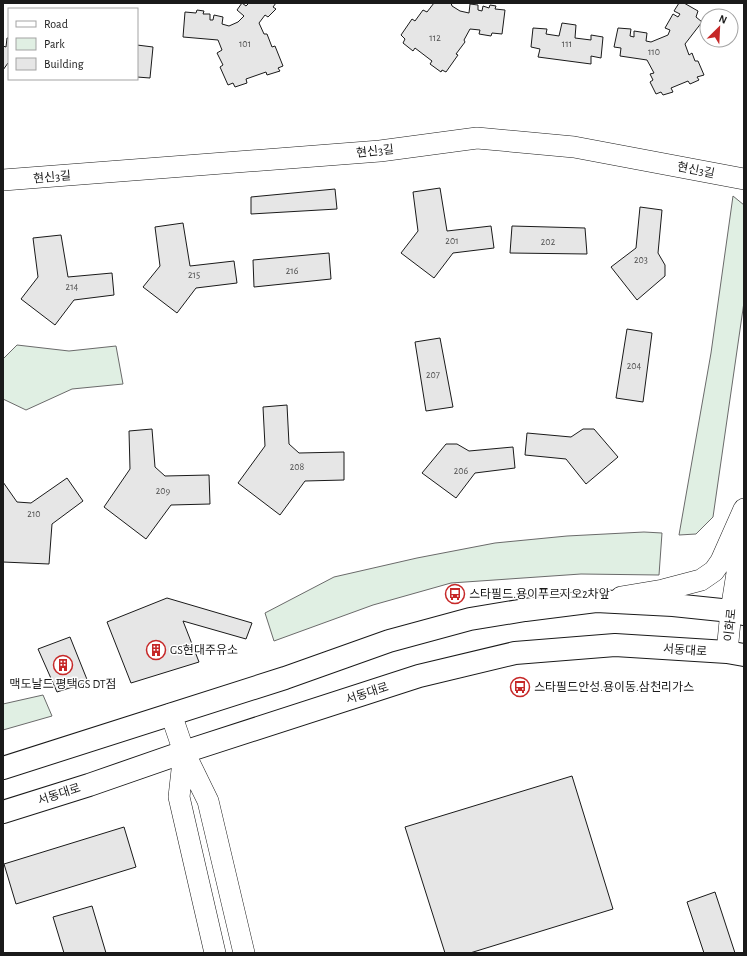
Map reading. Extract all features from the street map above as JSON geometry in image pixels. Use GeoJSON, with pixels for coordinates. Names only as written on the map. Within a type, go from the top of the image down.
{"type":"FeatureCollection","features":[{"type":"Feature","properties":{"kind":"main road"},"geometry":{"type":"LineString","coordinates":[[3,768],[285,678],[389,641],[470,619],[596,601],[673,605],[738,612]]}},
{"type":"Feature","properties":{"kind":"main road","name":"서동대로"},"geometry":{"type":"LineString","coordinates":[[3,812],[419,676],[515,653],[615,645],[735,654]]}},
{"type":"Feature","properties":{"kind":"street","name":"현신3길"},"geometry":{"type":"LineString","coordinates":[[3,180],[372,151],[477,138],[574,147],[744,179]]}},
{"type":"Feature","properties":{"kind":"street"},"geometry":{"type":"LineString","coordinates":[[596,601],[663,590],[701,580],[714,571],[721,561],[744,508]]}},
{"type":"Feature","properties":{"kind":"street","name":"이화로"},"geometry":{"type":"LineString","coordinates":[[735,654],[744,526]]}},
{"type":"Feature","properties":{"kind":"street"},"geometry":{"type":"LineString","coordinates":[[171,714],[184,752],[208,801],[244,953]]}},
{"type":"Feature","properties":{"kind":"street"},"geometry":{"type":"LineString","coordinates":[[184,752],[179,797],[214,953]]}},
{"type":"Feature","properties":{"kind":"green space"},"geometry":{"type":"Polygon","coordinates":[[[733,196],[744,205],[744,302],[713,517],[696,534],[679,535],[711,353],[733,196]]]}},
{"type":"Feature","properties":{"kind":"green space"},"geometry":{"type":"Polygon","coordinates":[[[17,345],[69,351],[116,346],[123,384],[72,389],[26,410],[3,399],[3,359],[17,345]]]}},
{"type":"Feature","properties":{"kind":"green space"},"geometry":{"type":"Polygon","coordinates":[[[644,532],[662,533],[659,575],[581,574],[451,583],[373,605],[274,641],[265,613],[334,577],[417,558],[495,543],[567,536],[644,532]]]}},
{"type":"Feature","properties":{"kind":"green space"},"geometry":{"type":"Polygon","coordinates":[[[43,695],[52,716],[3,730],[3,704],[43,695]]]}},
{"type":"Feature","properties":{"kind":"building"},"geometry":{"type":"Polygon","coordinates":[[[242,3],[246,6],[249,3],[276,3],[273,7],[276,9],[268,17],[265,15],[259,23],[264,34],[267,34],[272,47],[275,46],[283,66],[278,68],[280,71],[267,75],[266,72],[246,79],[247,83],[235,87],[233,83],[228,85],[220,67],[223,65],[217,53],[222,50],[218,40],[183,37],[185,12],[196,13],[197,10],[204,11],[203,14],[210,14],[210,20],[213,20],[214,15],[223,17],[222,24],[229,26],[238,22],[244,16],[237,10],[242,3]]]}},
{"type":"Feature","properties":{"kind":"building"},"geometry":{"type":"Polygon","coordinates":[[[434,3],[451,3],[452,6],[460,11],[469,13],[470,4],[478,5],[478,10],[482,11],[483,6],[489,8],[490,5],[496,6],[495,9],[505,10],[502,34],[492,33],[491,36],[479,34],[480,30],[470,29],[464,40],[465,42],[456,54],[458,55],[446,72],[442,70],[441,72],[430,64],[432,61],[415,48],[413,51],[403,43],[405,39],[401,35],[412,19],[415,21],[423,10],[427,12],[434,3]]]}},
{"type":"Feature","properties":{"kind":"building"},"geometry":{"type":"Polygon","coordinates":[[[679,3],[684,3],[698,11],[696,17],[699,20],[699,26],[685,44],[689,55],[692,53],[695,61],[698,61],[704,75],[697,77],[699,80],[690,84],[688,81],[671,88],[673,92],[663,95],[661,92],[656,94],[650,82],[653,80],[650,74],[654,73],[647,60],[620,56],[621,48],[614,47],[618,28],[631,29],[630,36],[634,37],[634,31],[647,33],[646,41],[651,42],[668,35],[670,30],[665,28],[673,14],[678,17],[680,14],[674,11],[679,3]]]}},
{"type":"Feature","properties":{"kind":"building"},"geometry":{"type":"Polygon","coordinates":[[[562,23],[576,25],[575,38],[591,40],[591,35],[603,37],[601,58],[591,56],[591,64],[538,57],[540,49],[531,47],[533,28],[547,29],[546,34],[559,36],[562,23]]]}},
{"type":"Feature","properties":{"kind":"building"},"geometry":{"type":"Polygon","coordinates":[[[8,38],[8,63],[3,70],[3,46],[6,47],[8,38]]]}},
{"type":"Feature","properties":{"kind":"building"},"geometry":{"type":"Polygon","coordinates":[[[138,45],[153,47],[150,78],[138,77],[138,45]]]}},
{"type":"Feature","properties":{"kind":"building"},"geometry":{"type":"Polygon","coordinates":[[[440,188],[447,231],[491,226],[494,248],[453,253],[434,278],[401,253],[418,231],[413,192],[440,188]]]}},
{"type":"Feature","properties":{"kind":"building"},"geometry":{"type":"Polygon","coordinates":[[[335,189],[337,209],[251,214],[251,197],[335,189]]]}},
{"type":"Feature","properties":{"kind":"building"},"geometry":{"type":"Polygon","coordinates":[[[640,207],[662,210],[658,253],[665,265],[665,276],[637,300],[611,267],[636,248],[640,207]]]}},
{"type":"Feature","properties":{"kind":"building"},"geometry":{"type":"Polygon","coordinates":[[[183,223],[190,266],[234,261],[237,283],[196,288],[177,313],[143,287],[160,266],[155,227],[183,223]]]}},
{"type":"Feature","properties":{"kind":"building"},"geometry":{"type":"Polygon","coordinates":[[[512,226],[585,228],[587,254],[510,253],[512,226]]]}},
{"type":"Feature","properties":{"kind":"building"},"geometry":{"type":"Polygon","coordinates":[[[61,235],[68,277],[112,273],[114,295],[74,300],[55,325],[21,299],[38,277],[33,238],[61,235]]]}},
{"type":"Feature","properties":{"kind":"building"},"geometry":{"type":"Polygon","coordinates":[[[329,253],[331,279],[254,287],[253,260],[329,253]]]}},
{"type":"Feature","properties":{"kind":"building"},"geometry":{"type":"Polygon","coordinates":[[[627,329],[652,333],[643,402],[616,398],[627,329]]]}},
{"type":"Feature","properties":{"kind":"building"},"geometry":{"type":"Polygon","coordinates":[[[440,338],[453,407],[426,411],[415,342],[440,338]]]}},
{"type":"Feature","properties":{"kind":"building"},"geometry":{"type":"Polygon","coordinates":[[[287,405],[289,444],[299,453],[344,452],[344,480],[305,481],[280,515],[238,483],[265,446],[263,407],[287,405]]]}},
{"type":"Feature","properties":{"kind":"building"},"geometry":{"type":"Polygon","coordinates":[[[152,429],[155,467],[165,476],[209,475],[210,504],[171,505],[146,539],[104,507],[130,469],[129,431],[152,429]]]}},
{"type":"Feature","properties":{"kind":"building"},"geometry":{"type":"Polygon","coordinates":[[[583,429],[594,429],[618,457],[586,484],[566,459],[525,455],[527,433],[571,437],[583,429]]]}},
{"type":"Feature","properties":{"kind":"building"},"geometry":{"type":"Polygon","coordinates":[[[446,444],[457,444],[469,451],[513,447],[515,468],[475,473],[456,498],[422,473],[446,444]]]}},
{"type":"Feature","properties":{"kind":"building"},"geometry":{"type":"Polygon","coordinates":[[[67,478],[83,501],[52,524],[49,564],[3,562],[3,482],[17,502],[31,503],[67,478]]]}},
{"type":"Feature","properties":{"kind":"building","name":"GS현대주유소"},"geometry":{"type":"Polygon","coordinates":[[[167,598],[252,623],[246,639],[183,621],[199,662],[131,683],[107,622],[167,598]]]}},
{"type":"Feature","properties":{"kind":"building","name":"맥도날드 평택GS DT점"},"geometry":{"type":"Polygon","coordinates":[[[70,637],[88,682],[57,692],[38,649],[70,637]]]}},
{"type":"Feature","properties":{"kind":"building"},"geometry":{"type":"Polygon","coordinates":[[[572,776],[613,909],[470,953],[445,953],[405,827],[572,776]]]}},
{"type":"Feature","properties":{"kind":"building"},"geometry":{"type":"Polygon","coordinates":[[[124,827],[136,867],[16,904],[4,864],[124,827]]]}},
{"type":"Feature","properties":{"kind":"building"},"geometry":{"type":"Polygon","coordinates":[[[715,892],[735,953],[704,953],[687,902],[715,892]]]}},
{"type":"Feature","properties":{"kind":"building"},"geometry":{"type":"Polygon","coordinates":[[[92,906],[106,953],[64,953],[53,917],[92,906]]]}},
{"type":"Feature","properties":{"kind":"place","name":"스타필드.용이푸르지오2차앞"},"geometry":{"type":"Point","coordinates":[455,594]}},
{"type":"Feature","properties":{"kind":"place","name":"GS현대주유소"},"geometry":{"type":"Point","coordinates":[156,650]}},
{"type":"Feature","properties":{"kind":"place","name":"맥도날드 평택GS DT점"},"geometry":{"type":"Point","coordinates":[63,665]}},
{"type":"Feature","properties":{"kind":"place","name":"스타필드안성.용이동.삼천리가스"},"geometry":{"type":"Point","coordinates":[520,687]}}]}
